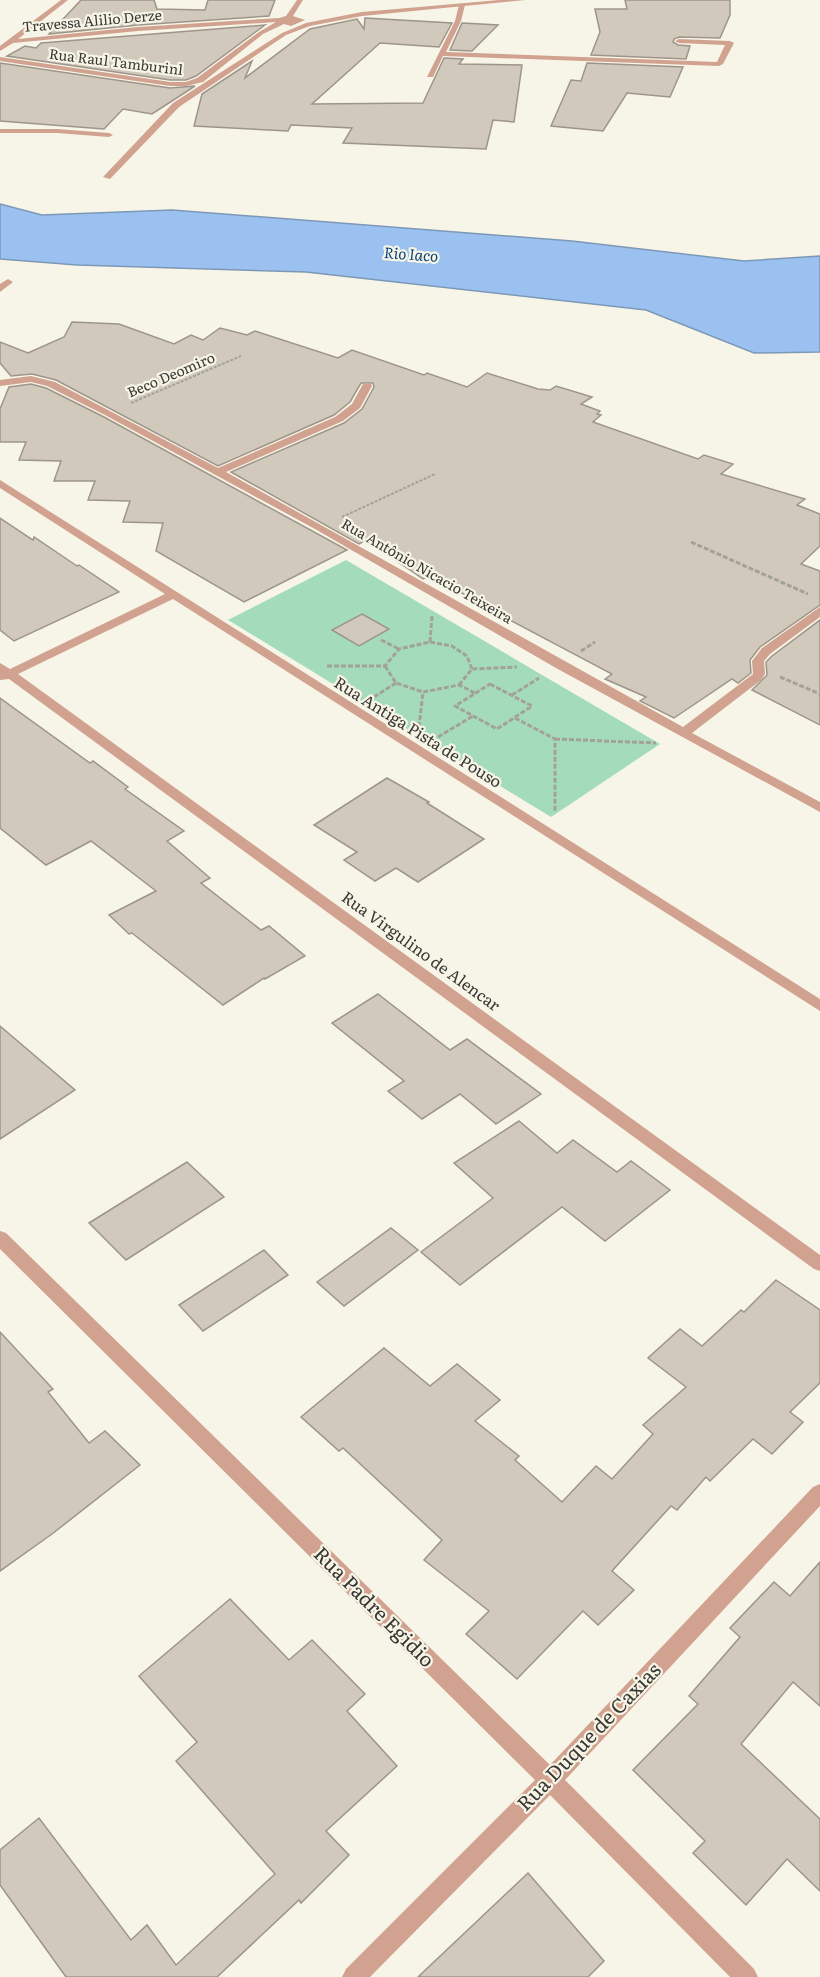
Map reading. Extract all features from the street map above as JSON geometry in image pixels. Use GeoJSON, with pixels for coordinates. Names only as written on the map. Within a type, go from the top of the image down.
{"type":"FeatureCollection","features":[{"type":"Feature","properties":{"kind":"street"},"geometry":{"type":"LineString","coordinates":[[0,49],[66,0]]}},
{"type":"Feature","properties":{"kind":"street"},"geometry":{"type":"LineString","coordinates":[[281,21],[289,17],[300,0]]}},
{"type":"Feature","properties":{"kind":"street"},"geometry":{"type":"LineString","coordinates":[[281,21],[304,23],[362,14],[522,0]]}},
{"type":"Feature","properties":{"kind":"street"},"geometry":{"type":"LineString","coordinates":[[430,75],[458,21],[462,5]]}},
{"type":"Feature","properties":{"kind":"street"},"geometry":{"type":"LineString","coordinates":[[289,17],[300,18],[304,23]]}},
{"type":"Feature","properties":{"kind":"street","name":"Travessa Alilio Derze"},"geometry":{"type":"LineString","coordinates":[[15,40],[150,28],[281,21]]}},
{"type":"Feature","properties":{"kind":"street","name":"Rua Raul Tamburinl"},"geometry":{"type":"LineString","coordinates":[[0,59],[186,84],[200,80],[261,33],[281,21]]}},
{"type":"Feature","properties":{"kind":"street"},"geometry":{"type":"LineString","coordinates":[[107,177],[176,105],[304,23]]}},
{"type":"Feature","properties":{"kind":"street"},"geometry":{"type":"LineString","coordinates":[[441,54],[719,64],[730,43],[679,40]]}},
{"type":"Feature","properties":{"kind":"street"},"geometry":{"type":"LineString","coordinates":[[0,131],[57,130],[109,135]]}},
{"type":"Feature","properties":{"kind":"street"},"geometry":{"type":"LineString","coordinates":[[0,289],[8,282]]}},
{"type":"Feature","properties":{"kind":"street","name":"Rua Antônio Nicacio Teixeira"},"geometry":{"type":"LineString","coordinates":[[6,381],[31,379],[51,384],[109,413],[319,527],[820,808]]}},
{"type":"Feature","properties":{"kind":"street"},"geometry":{"type":"LineString","coordinates":[[217,472],[317,431],[339,419],[356,406],[366,386]]}},
{"type":"Feature","properties":{"kind":"street","name":"Rua Antiga Pista de Pouso"},"geometry":{"type":"LineString","coordinates":[[0,483],[172,595],[820,1006]]}},
{"type":"Feature","properties":{"kind":"street"},"geometry":{"type":"LineString","coordinates":[[3,673],[172,595]]}},
{"type":"Feature","properties":{"kind":"street"},"geometry":{"type":"LineString","coordinates":[[685,732],[756,677],[759,669],[758,661],[766,651],[820,611]]}},
{"type":"Feature","properties":{"kind":"street","name":"Rua Virgulino de Alencar"},"geometry":{"type":"LineString","coordinates":[[3,673],[820,1264]]}},
{"type":"Feature","properties":{"kind":"street","name":"Rua Padre Egidio"},"geometry":{"type":"LineString","coordinates":[[0,1238],[550,1780],[746,1977]]}},
{"type":"Feature","properties":{"kind":"street","name":"Rua Duque de Caxias"},"geometry":{"type":"LineString","coordinates":[[354,1977],[550,1780],[820,1493]]}},
{"type":"Feature","properties":{"kind":"path","name":"Beco Deomiro"},"geometry":{"type":"LineString","coordinates":[[109,413],[241,356]]}},
{"type":"Feature","properties":{"kind":"path"},"geometry":{"type":"LineString","coordinates":[[319,527],[435,474]]}},
{"type":"Feature","properties":{"kind":"path"},"geometry":{"type":"LineString","coordinates":[[691,542],[809,594]]}},
{"type":"Feature","properties":{"kind":"path"},"geometry":{"type":"LineString","coordinates":[[381,640],[399,649]]}},
{"type":"Feature","properties":{"kind":"path"},"geometry":{"type":"LineString","coordinates":[[385,666],[399,649],[429,642],[452,646],[467,656],[472,669],[459,685]]}},
{"type":"Feature","properties":{"kind":"path"},"geometry":{"type":"LineString","coordinates":[[512,695],[560,664]]}},
{"type":"Feature","properties":{"kind":"path"},"geometry":{"type":"LineString","coordinates":[[284,666],[385,666]]}},
{"type":"Feature","properties":{"kind":"path"},"geometry":{"type":"LineString","coordinates":[[385,666],[396,683],[423,692],[459,685],[476,693]]}},
{"type":"Feature","properties":{"kind":"path"},"geometry":{"type":"LineString","coordinates":[[759,669],[820,694]]}},
{"type":"Feature","properties":{"kind":"path"},"geometry":{"type":"LineString","coordinates":[[490,684],[532,706],[497,729],[455,706],[476,693],[490,684]]}},
{"type":"Feature","properties":{"kind":"path"},"geometry":{"type":"LineString","coordinates":[[417,750],[423,692]]}},
{"type":"Feature","properties":{"kind":"path"},"geometry":{"type":"LineString","coordinates":[[417,750],[474,716]]}},
{"type":"Feature","properties":{"kind":"path"},"geometry":{"type":"LineString","coordinates":[[514,718],[555,739],[662,743]]}},
{"type":"Feature","properties":{"kind":"path"},"geometry":{"type":"LineString","coordinates":[[555,739],[555,837]]}},
{"type":"Feature","properties":{"kind":"green space"},"geometry":{"type":"Polygon","coordinates":[[[346,560],[660,744],[551,817],[228,620],[346,560]]]}},
{"type":"Feature","properties":{"kind":"water","name":"Rio Iaco"},"geometry":{"type":"Polygon","coordinates":[[[0,204],[42,215],[172,210],[572,241],[744,261],[820,256],[820,352],[754,353],[646,310],[306,272],[77,265],[0,259],[0,204]]]}},
{"type":"Feature","properties":{"kind":"building"},"geometry":{"type":"Polygon","coordinates":[[[81,0],[154,0],[157,9],[205,10],[208,0],[275,0],[269,16],[49,34],[81,0]]]}},
{"type":"Feature","properties":{"kind":"building"},"geometry":{"type":"Polygon","coordinates":[[[625,0],[730,0],[730,15],[720,38],[679,37],[674,39],[673,42],[678,45],[690,46],[686,59],[591,55],[600,32],[595,9],[627,9],[625,0]]]}},
{"type":"Feature","properties":{"kind":"building"},"geometry":{"type":"Polygon","coordinates":[[[365,18],[452,23],[439,47],[380,43],[312,104],[423,103],[444,58],[463,59],[459,64],[522,65],[514,122],[493,120],[486,149],[343,143],[352,128],[291,125],[288,131],[194,126],[202,94],[252,61],[245,78],[310,29],[357,19],[364,29],[365,18]]]}},
{"type":"Feature","properties":{"kind":"building"},"geometry":{"type":"Polygon","coordinates":[[[462,23],[498,25],[472,51],[450,50],[462,23]]]}},
{"type":"Feature","properties":{"kind":"building"},"geometry":{"type":"Polygon","coordinates":[[[265,25],[196,76],[186,80],[170,80],[7,56],[25,46],[36,48],[41,43],[265,25]]]}},
{"type":"Feature","properties":{"kind":"building"},"geometry":{"type":"Polygon","coordinates":[[[0,63],[170,88],[195,86],[152,114],[123,109],[104,129],[0,121],[0,63]]]}},
{"type":"Feature","properties":{"kind":"building"},"geometry":{"type":"Polygon","coordinates":[[[587,63],[683,67],[670,97],[627,93],[603,131],[551,126],[571,80],[581,81],[587,63]]]}},
{"type":"Feature","properties":{"kind":"building"},"geometry":{"type":"Polygon","coordinates":[[[72,322],[119,324],[174,344],[191,335],[203,340],[220,328],[247,335],[255,331],[338,358],[352,350],[467,387],[487,373],[538,389],[550,390],[556,386],[592,397],[581,404],[600,411],[597,414],[601,415],[593,422],[698,459],[704,455],[733,464],[721,474],[805,499],[797,505],[820,514],[820,546],[801,564],[820,571],[820,605],[760,647],[750,660],[751,673],[738,683],[732,679],[674,718],[640,701],[646,697],[605,679],[612,674],[508,621],[432,575],[423,579],[366,540],[359,544],[231,472],[344,423],[362,409],[374,387],[373,383],[361,383],[350,402],[334,415],[218,466],[56,380],[32,374],[11,376],[0,363],[0,342],[28,353],[64,337],[72,322]]]}},
{"type":"Feature","properties":{"kind":"building"},"geometry":{"type":"Polygon","coordinates":[[[31,384],[46,388],[104,417],[347,550],[244,602],[156,551],[163,523],[123,522],[130,501],[88,500],[95,481],[54,481],[61,461],[19,460],[26,442],[0,442],[0,409],[9,387],[31,384]]]}},
{"type":"Feature","properties":{"kind":"building"},"geometry":{"type":"Polygon","coordinates":[[[0,518],[33,540],[34,537],[119,592],[14,641],[0,630],[0,518]]]}},
{"type":"Feature","properties":{"kind":"building"},"geometry":{"type":"Polygon","coordinates":[[[362,614],[389,629],[359,646],[332,630],[362,614]]]}},
{"type":"Feature","properties":{"kind":"building"},"geometry":{"type":"Polygon","coordinates":[[[820,620],[820,725],[752,690],[767,675],[766,662],[820,620]]]}},
{"type":"Feature","properties":{"kind":"building"},"geometry":{"type":"Polygon","coordinates":[[[0,698],[90,763],[93,761],[128,787],[125,789],[184,831],[167,841],[210,878],[201,883],[261,930],[269,926],[305,956],[264,978],[223,1005],[132,933],[129,934],[109,915],[156,891],[91,841],[46,865],[0,828],[0,698]]]}},
{"type":"Feature","properties":{"kind":"building"},"geometry":{"type":"Polygon","coordinates":[[[387,778],[429,802],[427,803],[484,839],[418,882],[396,868],[375,881],[344,860],[357,852],[314,825],[387,778]]]}},
{"type":"Feature","properties":{"kind":"building"},"geometry":{"type":"Polygon","coordinates":[[[378,994],[450,1050],[467,1039],[541,1094],[496,1124],[460,1094],[422,1119],[388,1091],[404,1081],[332,1023],[378,994]]]}},
{"type":"Feature","properties":{"kind":"building"},"geometry":{"type":"Polygon","coordinates":[[[0,1026],[75,1090],[0,1139],[0,1026]]]}},
{"type":"Feature","properties":{"kind":"building"},"geometry":{"type":"Polygon","coordinates":[[[519,1121],[557,1153],[573,1140],[617,1172],[631,1161],[670,1190],[605,1241],[562,1207],[460,1285],[421,1252],[493,1198],[454,1163],[519,1121]]]}},
{"type":"Feature","properties":{"kind":"building"},"geometry":{"type":"Polygon","coordinates":[[[187,1162],[224,1197],[126,1260],[89,1223],[187,1162]]]}},
{"type":"Feature","properties":{"kind":"building"},"geometry":{"type":"Polygon","coordinates":[[[391,1228],[418,1250],[344,1306],[317,1282],[391,1228]]]}},
{"type":"Feature","properties":{"kind":"building"},"geometry":{"type":"Polygon","coordinates":[[[264,1250],[288,1275],[203,1331],[179,1305],[264,1250]]]}},
{"type":"Feature","properties":{"kind":"building"},"geometry":{"type":"Polygon","coordinates":[[[776,1280],[820,1310],[820,1383],[790,1412],[803,1422],[772,1454],[753,1439],[710,1481],[706,1477],[677,1510],[671,1506],[612,1571],[634,1590],[598,1625],[583,1611],[517,1679],[466,1634],[489,1611],[424,1560],[442,1540],[343,1448],[339,1451],[301,1417],[384,1348],[430,1386],[457,1364],[500,1400],[475,1421],[519,1456],[515,1460],[562,1502],[596,1466],[612,1479],[653,1434],[643,1425],[686,1387],[648,1358],[680,1329],[702,1346],[741,1310],[744,1312],[776,1280]]]}},
{"type":"Feature","properties":{"kind":"building"},"geometry":{"type":"Polygon","coordinates":[[[0,1332],[53,1389],[48,1392],[89,1443],[105,1431],[140,1465],[52,1534],[0,1571],[0,1332]]]}},
{"type":"Feature","properties":{"kind":"building"},"geometry":{"type":"Polygon","coordinates":[[[820,1562],[820,1706],[793,1682],[741,1744],[820,1819],[820,1891],[787,1859],[746,1905],[693,1853],[705,1841],[633,1770],[698,1704],[689,1696],[740,1637],[730,1628],[774,1582],[790,1596],[820,1562]]]}},
{"type":"Feature","properties":{"kind":"building"},"geometry":{"type":"Polygon","coordinates":[[[230,1599],[289,1660],[312,1640],[365,1694],[347,1711],[397,1766],[326,1831],[349,1855],[301,1903],[299,1900],[217,1977],[66,1977],[0,1885],[0,1850],[39,1818],[131,1940],[147,1925],[176,1965],[275,1874],[176,1761],[197,1742],[139,1676],[230,1599]]]}},
{"type":"Feature","properties":{"kind":"building"},"geometry":{"type":"Polygon","coordinates":[[[528,1873],[604,1961],[588,1977],[418,1977],[528,1873]]]}}]}
